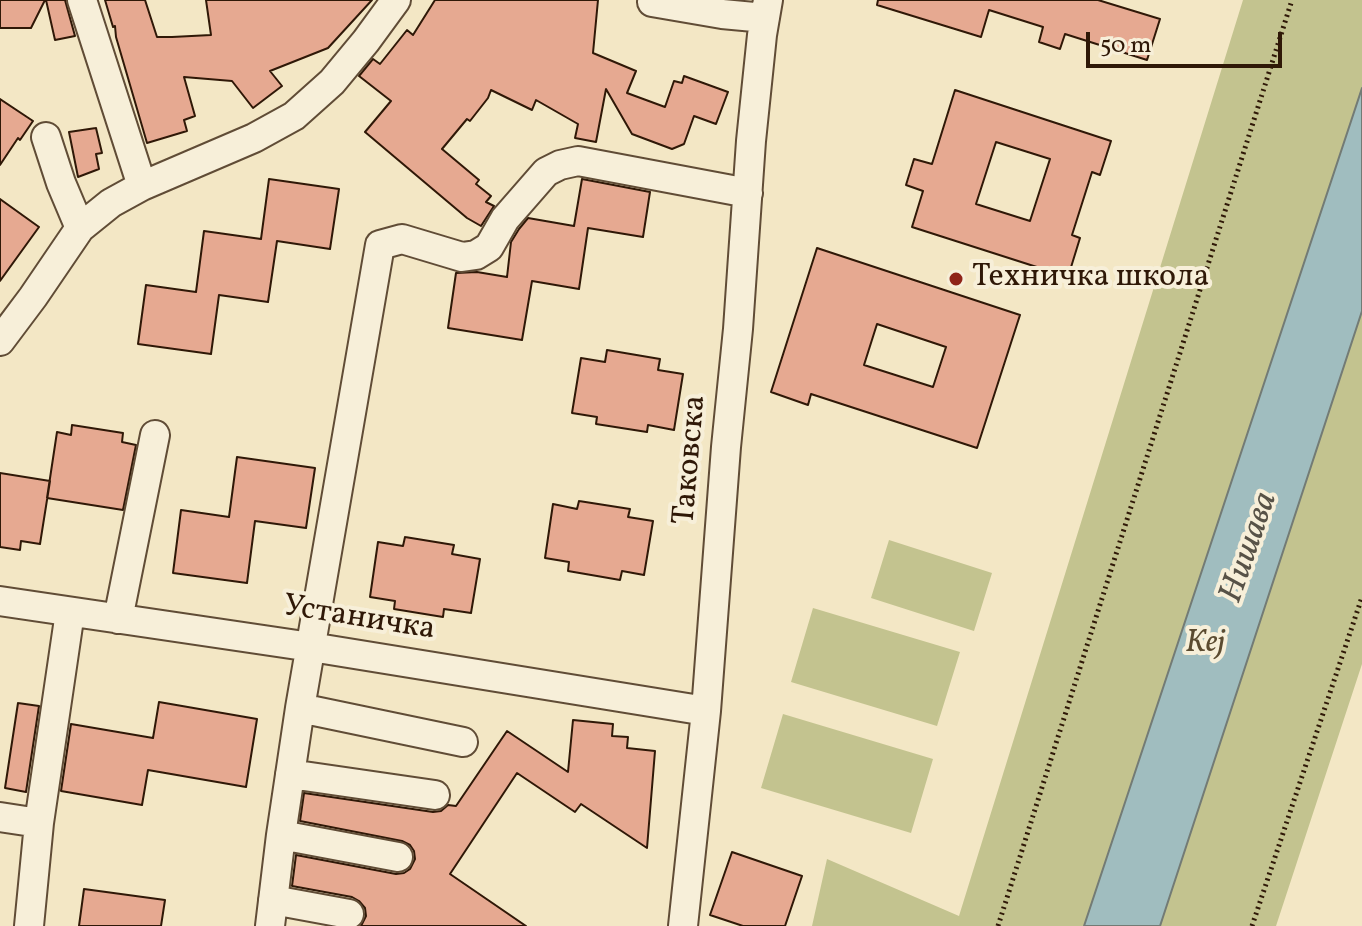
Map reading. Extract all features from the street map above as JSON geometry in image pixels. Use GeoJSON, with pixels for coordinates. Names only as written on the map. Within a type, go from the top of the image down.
{"type":"FeatureCollection","features":[{"type":"Feature","properties":{"kind":"street"},"geometry":{"type":"LineString","coordinates":[[82,0],[142,186]]}},
{"type":"Feature","properties":{"kind":"street"},"geometry":{"type":"LineString","coordinates":[[0,341],[80,228],[111,203],[142,186],[254,138],[294,116],[332,82],[396,0]]}},
{"type":"Feature","properties":{"kind":"street"},"geometry":{"type":"LineString","coordinates":[[652,2],[722,14],[766,9]]}},
{"type":"Feature","properties":{"kind":"street","name":"Таковска"},"geometry":{"type":"LineString","coordinates":[[683,926],[706,711],[753,126],[766,9]]}},
{"type":"Feature","properties":{"kind":"street"},"geometry":{"type":"LineString","coordinates":[[46,137],[80,228]]}},
{"type":"Feature","properties":{"kind":"street"},"geometry":{"type":"LineString","coordinates":[[349,914],[271,913],[300,708],[380,245],[402,239],[462,257],[476,255],[489,247],[505,219],[546,172],[578,161],[748,193]]}},
{"type":"Feature","properties":{"kind":"street"},"geometry":{"type":"LineString","coordinates":[[118,619],[155,435]]}},
{"type":"Feature","properties":{"kind":"street","name":"Устаничка"},"geometry":{"type":"LineString","coordinates":[[0,601],[311,647],[706,711]]}},
{"type":"Feature","properties":{"kind":"street"},"geometry":{"type":"LineString","coordinates":[[29,926],[39,823],[70,612]]}},
{"type":"Feature","properties":{"kind":"street"},"geometry":{"type":"LineString","coordinates":[[300,708],[463,742]]}},
{"type":"Feature","properties":{"kind":"street"},"geometry":{"type":"LineString","coordinates":[[290,774],[435,795]]}},
{"type":"Feature","properties":{"kind":"street"},"geometry":{"type":"LineString","coordinates":[[0,817],[39,823]]}},
{"type":"Feature","properties":{"kind":"street"},"geometry":{"type":"LineString","coordinates":[[281,835],[398,857]]}},
{"type":"Feature","properties":{"kind":"path"},"geometry":{"type":"LineString","coordinates":[[998,926],[1292,0]]}},
{"type":"Feature","properties":{"kind":"path"},"geometry":{"type":"LineString","coordinates":[[1252,926],[1362,597]]}},
{"type":"Feature","properties":{"kind":"green space","name":"Кеј"},"geometry":{"type":"Polygon","coordinates":[[[1243,0],[1362,0],[1362,664],[1276,926],[812,926],[827,859],[959,916],[1243,0]]]}},
{"type":"Feature","properties":{"kind":"green space"},"geometry":{"type":"Polygon","coordinates":[[[889,540],[992,573],[974,631],[871,598],[889,540]]]}},
{"type":"Feature","properties":{"kind":"green space"},"geometry":{"type":"Polygon","coordinates":[[[813,608],[960,652],[937,726],[791,682],[813,608]]]}},
{"type":"Feature","properties":{"kind":"green space"},"geometry":{"type":"Polygon","coordinates":[[[783,714],[933,759],[911,833],[761,788],[783,714]]]}},
{"type":"Feature","properties":{"kind":"water","name":"Нишава"},"geometry":{"type":"Polygon","coordinates":[[[1362,88],[1362,311],[1160,926],[1084,926],[1362,88]]]}},
{"type":"Feature","properties":{"kind":"building"},"geometry":{"type":"Polygon","coordinates":[[[0,0],[45,0],[31,28],[0,28],[0,0]]]}},
{"type":"Feature","properties":{"kind":"building"},"geometry":{"type":"Polygon","coordinates":[[[46,0],[65,0],[75,36],[55,40],[46,0]]]}},
{"type":"Feature","properties":{"kind":"building"},"geometry":{"type":"Polygon","coordinates":[[[105,0],[145,0],[157,37],[172,37],[211,35],[206,0],[372,0],[328,48],[270,71],[282,86],[253,108],[232,81],[184,77],[195,116],[184,120],[187,131],[147,143],[105,0]]]}},
{"type":"Feature","properties":{"kind":"building"},"geometry":{"type":"Polygon","coordinates":[[[435,0],[598,0],[593,53],[636,71],[627,93],[665,107],[674,81],[682,83],[684,76],[728,92],[716,124],[694,116],[684,144],[672,149],[632,134],[606,89],[596,142],[575,138],[578,124],[536,100],[532,110],[491,90],[470,121],[467,119],[442,149],[479,180],[476,184],[491,196],[486,202],[494,206],[481,226],[467,218],[365,132],[391,101],[359,76],[373,59],[380,64],[407,30],[413,35],[435,0]]]}},
{"type":"Feature","properties":{"kind":"building"},"geometry":{"type":"Polygon","coordinates":[[[878,0],[1098,0],[1160,19],[1147,60],[1065,34],[1060,49],[1039,42],[1043,27],[989,10],[981,37],[877,5],[878,0]]]}},
{"type":"Feature","properties":{"kind":"building"},"geometry":{"type":"Polygon","coordinates":[[[955,90],[1111,141],[1100,175],[1092,172],[1072,235],[1080,238],[1068,277],[912,227],[923,191],[906,185],[914,159],[932,164],[955,90]],[[996,142],[976,204],[1030,221],[1050,159],[996,142]]]}},
{"type":"Feature","properties":{"kind":"building"},"geometry":{"type":"Polygon","coordinates":[[[0,99],[33,121],[0,165],[0,99]]]}},
{"type":"Feature","properties":{"kind":"building"},"geometry":{"type":"Polygon","coordinates":[[[96,128],[102,153],[96,154],[99,169],[78,177],[69,132],[96,128]]]}},
{"type":"Feature","properties":{"kind":"building"},"geometry":{"type":"Polygon","coordinates":[[[269,179],[339,189],[330,249],[277,241],[268,302],[219,295],[211,354],[138,344],[146,285],[196,292],[204,231],[261,239],[269,179]]]}},
{"type":"Feature","properties":{"kind":"building"},"geometry":{"type":"Polygon","coordinates":[[[582,179],[650,192],[643,237],[588,228],[579,289],[532,281],[522,340],[448,328],[456,273],[477,272],[507,277],[511,242],[528,218],[574,226],[582,179]]]}},
{"type":"Feature","properties":{"kind":"building"},"geometry":{"type":"Polygon","coordinates":[[[0,199],[39,227],[0,281],[0,199]]]}},
{"type":"Feature","properties":{"kind":"building"},"geometry":{"type":"Polygon","coordinates":[[[817,248],[1020,315],[977,448],[811,394],[808,405],[771,392],[817,248]],[[877,324],[864,365],[933,387],[946,347],[877,324]]]}},
{"type":"Feature","properties":{"kind":"building"},"geometry":{"type":"Polygon","coordinates":[[[607,350],[660,359],[658,370],[683,374],[674,430],[648,425],[647,432],[596,424],[597,417],[572,413],[581,358],[605,362],[607,350]]]}},
{"type":"Feature","properties":{"kind":"building"},"geometry":{"type":"Polygon","coordinates":[[[72,425],[123,433],[122,442],[136,445],[123,510],[47,498],[57,432],[71,435],[72,425]]]}},
{"type":"Feature","properties":{"kind":"building"},"geometry":{"type":"Polygon","coordinates":[[[237,457],[315,468],[306,528],[255,521],[247,583],[173,573],[181,510],[229,517],[237,457]]]}},
{"type":"Feature","properties":{"kind":"building"},"geometry":{"type":"Polygon","coordinates":[[[0,473],[50,481],[40,544],[21,541],[20,550],[0,547],[0,473]]]}},
{"type":"Feature","properties":{"kind":"building"},"geometry":{"type":"Polygon","coordinates":[[[579,501],[630,509],[628,517],[653,521],[644,575],[622,571],[620,580],[568,571],[569,562],[545,558],[553,504],[577,509],[579,501]]]}},
{"type":"Feature","properties":{"kind":"building"},"geometry":{"type":"Polygon","coordinates":[[[405,537],[454,545],[452,554],[480,559],[471,613],[444,609],[443,617],[394,609],[395,601],[370,597],[378,542],[403,546],[405,537]]]}},
{"type":"Feature","properties":{"kind":"building"},"geometry":{"type":"Polygon","coordinates":[[[159,702],[257,719],[246,787],[148,770],[142,805],[61,791],[71,724],[153,738],[159,702]]]}},
{"type":"Feature","properties":{"kind":"building"},"geometry":{"type":"Polygon","coordinates":[[[18,703],[39,706],[26,792],[5,788],[18,703]]]}},
{"type":"Feature","properties":{"kind":"building"},"geometry":{"type":"Polygon","coordinates":[[[573,720],[613,724],[612,736],[628,737],[627,748],[655,751],[647,848],[581,804],[575,812],[517,773],[450,874],[526,926],[361,926],[366,916],[365,908],[359,901],[292,886],[296,855],[396,874],[410,869],[415,859],[410,845],[402,841],[300,821],[304,793],[441,811],[448,805],[456,806],[507,731],[568,772],[573,720]]]}},
{"type":"Feature","properties":{"kind":"building"},"geometry":{"type":"Polygon","coordinates":[[[732,852],[802,876],[785,926],[743,926],[710,915],[732,852]]]}},
{"type":"Feature","properties":{"kind":"building"},"geometry":{"type":"Polygon","coordinates":[[[84,889],[165,900],[161,926],[79,926],[84,889]]]}},
{"type":"Feature","properties":{"kind":"place","name":"Техничка школа"},"geometry":{"type":"Point","coordinates":[956,279]}}]}
